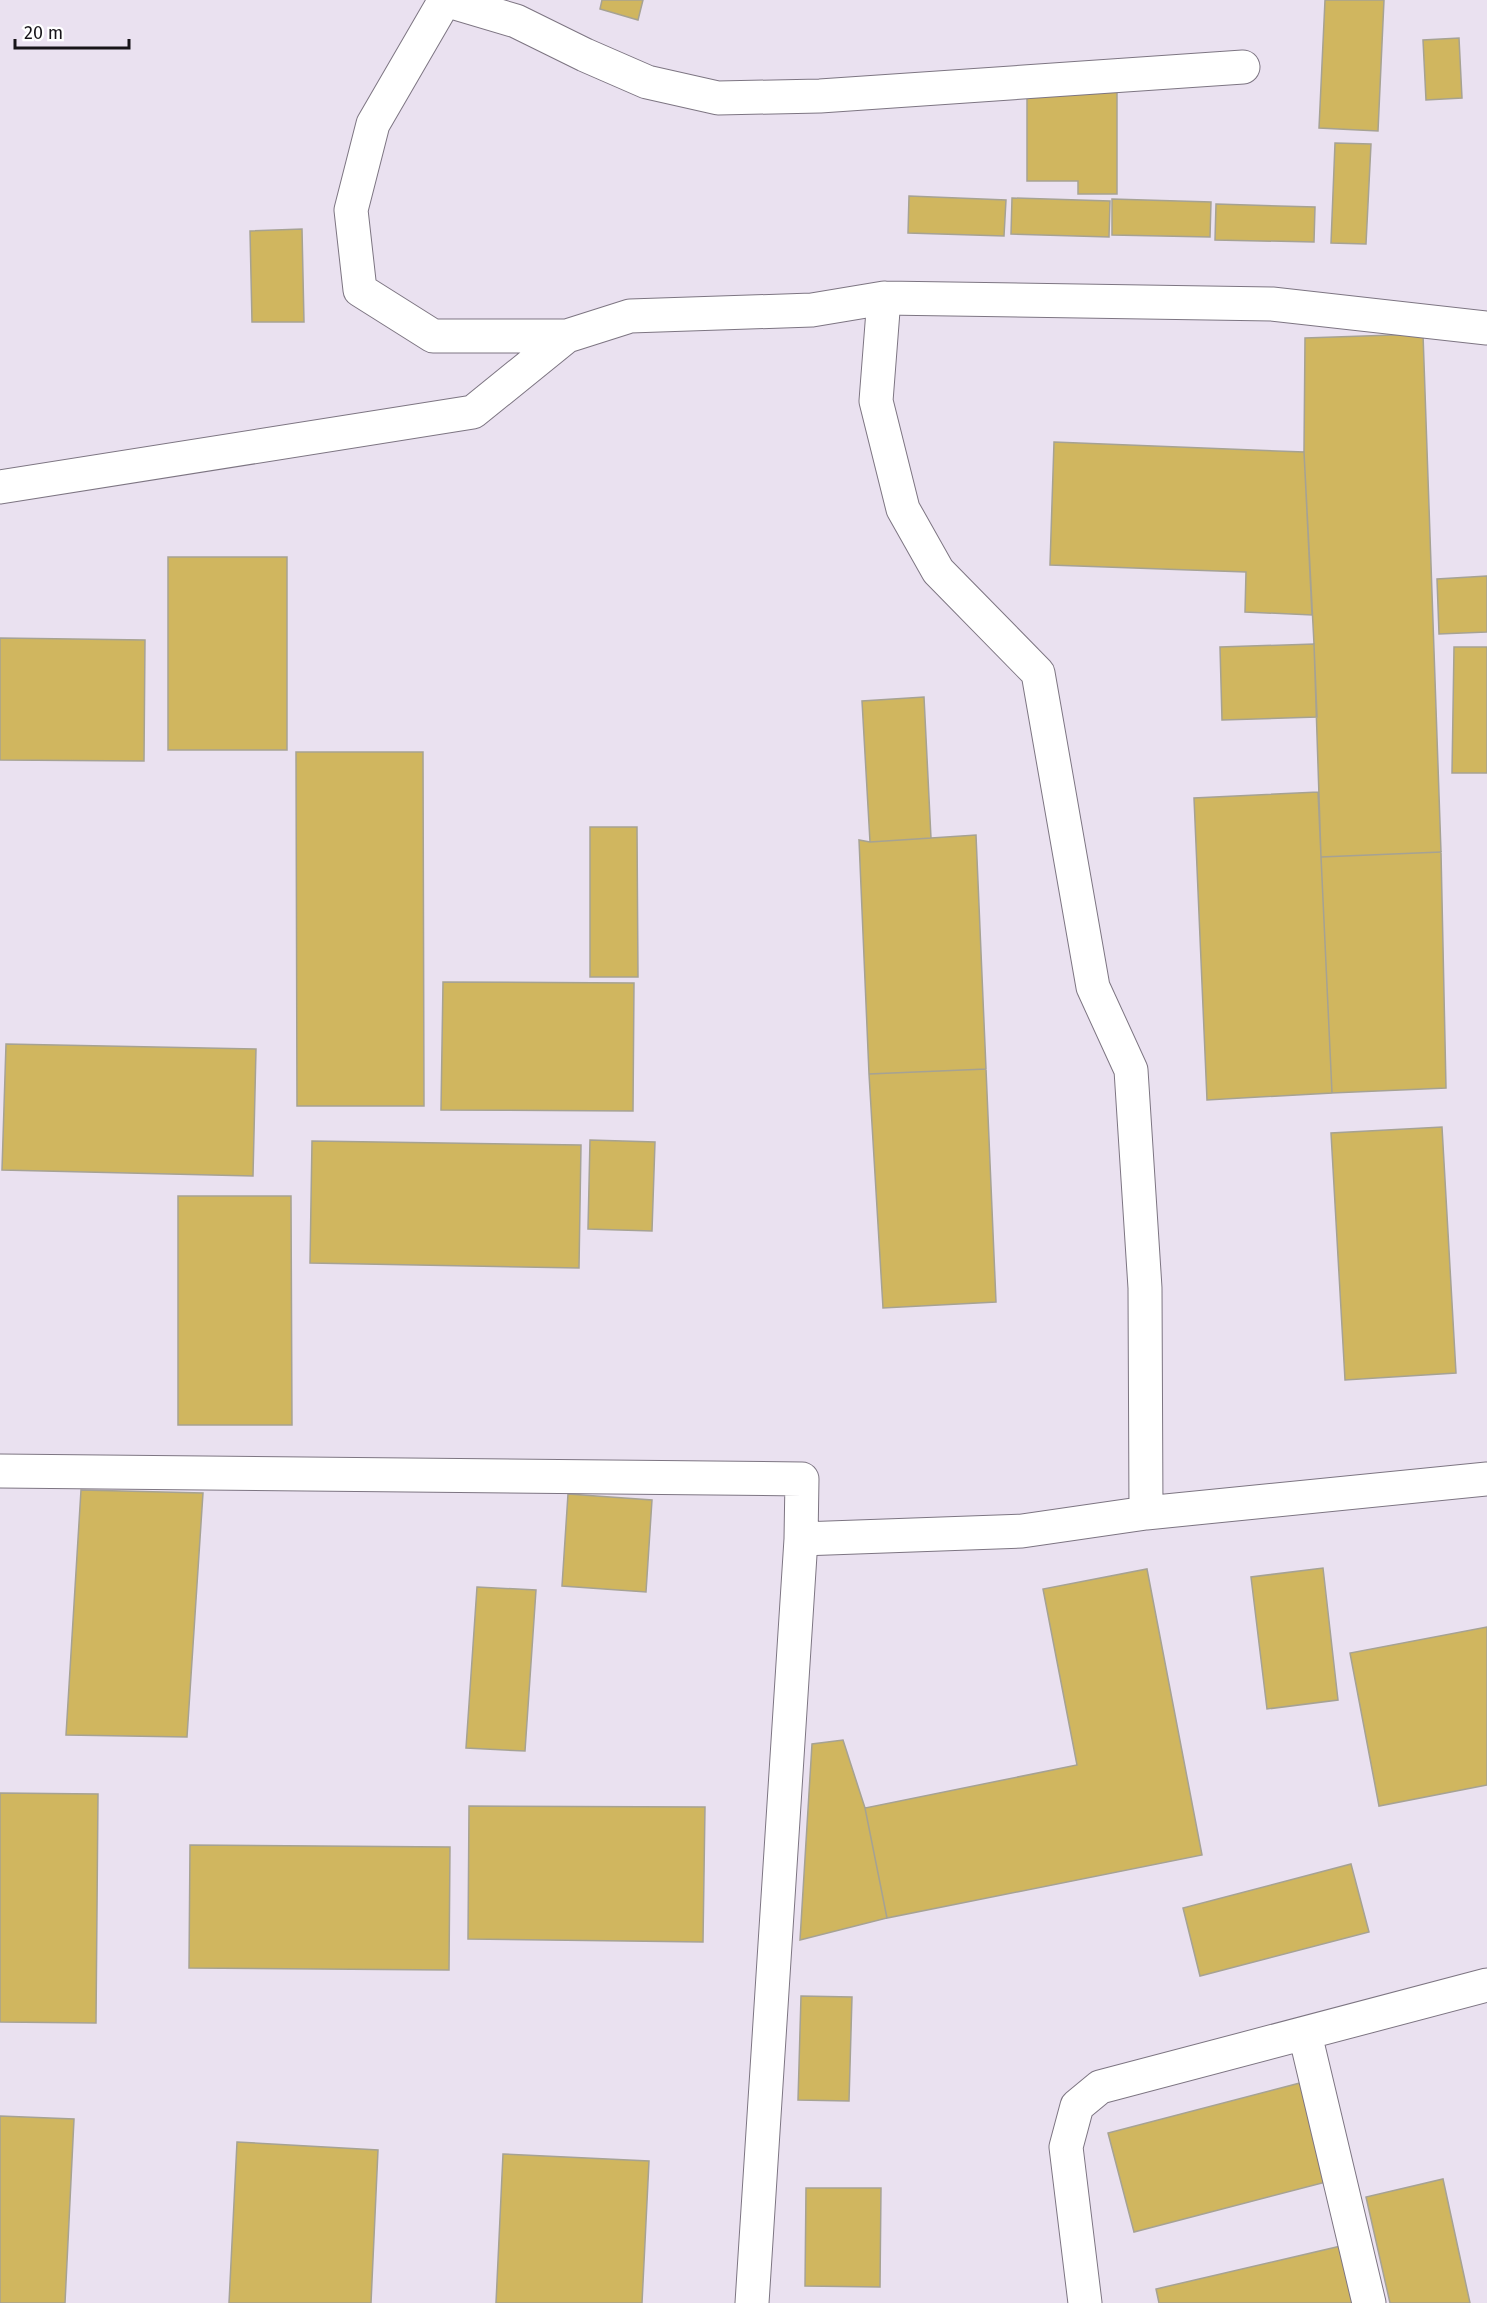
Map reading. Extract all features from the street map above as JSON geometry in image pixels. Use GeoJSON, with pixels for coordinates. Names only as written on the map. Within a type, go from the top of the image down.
{"type":"FeatureCollection","features":[{"type":"Feature","properties":{"kind":"street"},"geometry":{"type":"LineString","coordinates":[[1244,67],[820,96],[718,98],[647,82],[516,21],[445,0],[373,124],[351,210],[360,290],[433,336],[567,336],[630,316],[812,310],[884,298],[1272,304],[1487,328]]}},
{"type":"Feature","properties":{"kind":"street"},"geometry":{"type":"LineString","coordinates":[[884,298],[876,401],[903,509],[938,571],[1038,672],[1094,987],[1131,1070],[1145,1288],[1146,1513]]}},
{"type":"Feature","properties":{"kind":"street"},"geometry":{"type":"LineString","coordinates":[[0,487],[473,412],[567,336]]}},
{"type":"Feature","properties":{"kind":"street"},"geometry":{"type":"LineString","coordinates":[[0,1471],[802,1479],[801,1539],[752,2303]]}},
{"type":"Feature","properties":{"kind":"street"},"geometry":{"type":"LineString","coordinates":[[801,1539],[1022,1531],[1146,1513],[1487,1479]]}},
{"type":"Feature","properties":{"kind":"street"},"geometry":{"type":"LineString","coordinates":[[1085,2303],[1066,2147],[1077,2106],[1100,2087],[1487,1985]]}},
{"type":"Feature","properties":{"kind":"street"},"geometry":{"type":"LineString","coordinates":[[1305,2034],[1369,2303]]}},
{"type":"Feature","properties":{"kind":"building"},"geometry":{"type":"Polygon","coordinates":[[[602,0],[643,0],[638,20],[600,9],[602,0]]]}},
{"type":"Feature","properties":{"kind":"building"},"geometry":{"type":"Polygon","coordinates":[[[1325,0],[1384,0],[1378,131],[1319,128],[1325,0]]]}},
{"type":"Feature","properties":{"kind":"building"},"geometry":{"type":"Polygon","coordinates":[[[1459,38],[1462,98],[1426,100],[1423,40],[1459,38]]]}},
{"type":"Feature","properties":{"kind":"building"},"geometry":{"type":"Polygon","coordinates":[[[1027,91],[1117,91],[1117,194],[1078,194],[1078,181],[1027,181],[1027,91]]]}},
{"type":"Feature","properties":{"kind":"building"},"geometry":{"type":"Polygon","coordinates":[[[1335,143],[1371,144],[1366,244],[1331,243],[1335,143]]]}},
{"type":"Feature","properties":{"kind":"building"},"geometry":{"type":"Polygon","coordinates":[[[909,196],[1006,200],[1004,236],[908,233],[909,196]]]}},
{"type":"Feature","properties":{"kind":"building"},"geometry":{"type":"Polygon","coordinates":[[[1012,198],[1110,201],[1109,237],[1011,234],[1012,198]]]}},
{"type":"Feature","properties":{"kind":"building"},"geometry":{"type":"Polygon","coordinates":[[[1112,199],[1211,202],[1210,237],[1112,235],[1112,199]]]}},
{"type":"Feature","properties":{"kind":"building"},"geometry":{"type":"Polygon","coordinates":[[[1216,204],[1315,207],[1314,242],[1215,240],[1216,204]]]}},
{"type":"Feature","properties":{"kind":"building"},"geometry":{"type":"Polygon","coordinates":[[[302,229],[304,322],[252,322],[250,231],[302,229]]]}},
{"type":"Feature","properties":{"kind":"building"},"geometry":{"type":"Polygon","coordinates":[[[1423,334],[1441,852],[1321,857],[1314,644],[1304,452],[1305,338],[1423,334]]]}},
{"type":"Feature","properties":{"kind":"building"},"geometry":{"type":"Polygon","coordinates":[[[1054,442],[1304,452],[1312,615],[1245,612],[1246,572],[1050,565],[1054,442]]]}},
{"type":"Feature","properties":{"kind":"building"},"geometry":{"type":"Polygon","coordinates":[[[168,557],[287,557],[287,750],[168,750],[168,557]]]}},
{"type":"Feature","properties":{"kind":"building"},"geometry":{"type":"Polygon","coordinates":[[[1487,576],[1487,632],[1439,634],[1437,579],[1487,576]]]}},
{"type":"Feature","properties":{"kind":"building"},"geometry":{"type":"Polygon","coordinates":[[[0,638],[145,640],[144,761],[0,760],[0,638]]]}},
{"type":"Feature","properties":{"kind":"building"},"geometry":{"type":"Polygon","coordinates":[[[1314,644],[1317,717],[1222,720],[1220,647],[1314,644]]]}},
{"type":"Feature","properties":{"kind":"building"},"geometry":{"type":"Polygon","coordinates":[[[1454,647],[1487,647],[1487,773],[1452,773],[1454,647]]]}},
{"type":"Feature","properties":{"kind":"building"},"geometry":{"type":"Polygon","coordinates":[[[924,697],[931,838],[870,842],[862,701],[924,697]]]}},
{"type":"Feature","properties":{"kind":"building"},"geometry":{"type":"Polygon","coordinates":[[[296,752],[423,752],[424,1106],[297,1106],[296,752]]]}},
{"type":"Feature","properties":{"kind":"building"},"geometry":{"type":"Polygon","coordinates":[[[1318,792],[1332,1093],[1207,1100],[1194,798],[1318,792]]]}},
{"type":"Feature","properties":{"kind":"building"},"geometry":{"type":"Polygon","coordinates":[[[590,827],[637,827],[638,977],[590,977],[590,827]]]}},
{"type":"Feature","properties":{"kind":"building"},"geometry":{"type":"Polygon","coordinates":[[[976,835],[986,1069],[869,1074],[859,840],[870,842],[976,835]]]}},
{"type":"Feature","properties":{"kind":"building"},"geometry":{"type":"Polygon","coordinates":[[[1441,852],[1446,1088],[1332,1093],[1321,857],[1441,852]]]}},
{"type":"Feature","properties":{"kind":"building"},"geometry":{"type":"Polygon","coordinates":[[[443,982],[634,983],[633,1111],[441,1110],[443,982]]]}},
{"type":"Feature","properties":{"kind":"building"},"geometry":{"type":"Polygon","coordinates":[[[6,1044],[256,1049],[253,1176],[2,1170],[6,1044]]]}},
{"type":"Feature","properties":{"kind":"building"},"geometry":{"type":"Polygon","coordinates":[[[986,1069],[996,1302],[883,1308],[869,1074],[986,1069]]]}},
{"type":"Feature","properties":{"kind":"building"},"geometry":{"type":"Polygon","coordinates":[[[1442,1127],[1456,1373],[1345,1380],[1331,1133],[1442,1127]]]}},
{"type":"Feature","properties":{"kind":"building"},"geometry":{"type":"Polygon","coordinates":[[[590,1140],[655,1142],[652,1231],[588,1229],[590,1140]]]}},
{"type":"Feature","properties":{"kind":"building"},"geometry":{"type":"Polygon","coordinates":[[[312,1141],[581,1145],[579,1268],[310,1263],[312,1141]]]}},
{"type":"Feature","properties":{"kind":"building"},"geometry":{"type":"Polygon","coordinates":[[[178,1196],[291,1196],[292,1425],[178,1425],[178,1196]]]}},
{"type":"Feature","properties":{"kind":"building"},"geometry":{"type":"Polygon","coordinates":[[[81,1490],[203,1493],[187,1737],[66,1735],[81,1490]]]}},
{"type":"Feature","properties":{"kind":"building"},"geometry":{"type":"Polygon","coordinates":[[[568,1494],[652,1500],[646,1592],[562,1586],[568,1494]]]}},
{"type":"Feature","properties":{"kind":"building"},"geometry":{"type":"Polygon","coordinates":[[[1323,1568],[1338,1700],[1267,1709],[1251,1577],[1323,1568]]]}},
{"type":"Feature","properties":{"kind":"building"},"geometry":{"type":"Polygon","coordinates":[[[1147,1569],[1202,1855],[887,1918],[865,1808],[1077,1765],[1043,1589],[1147,1569]]]}},
{"type":"Feature","properties":{"kind":"building"},"geometry":{"type":"Polygon","coordinates":[[[477,1587],[536,1590],[525,1751],[466,1748],[477,1587]]]}},
{"type":"Feature","properties":{"kind":"building"},"geometry":{"type":"Polygon","coordinates":[[[1487,1627],[1487,1785],[1379,1806],[1350,1653],[1487,1627]]]}},
{"type":"Feature","properties":{"kind":"building"},"geometry":{"type":"Polygon","coordinates":[[[843,1740],[865,1808],[887,1918],[800,1940],[812,1744],[843,1740]]]}},
{"type":"Feature","properties":{"kind":"building"},"geometry":{"type":"Polygon","coordinates":[[[0,1793],[98,1794],[96,2023],[0,2022],[0,1793]]]}},
{"type":"Feature","properties":{"kind":"building"},"geometry":{"type":"Polygon","coordinates":[[[469,1806],[705,1807],[703,1942],[468,1939],[469,1806]]]}},
{"type":"Feature","properties":{"kind":"building"},"geometry":{"type":"Polygon","coordinates":[[[190,1845],[450,1847],[449,1970],[189,1968],[190,1845]]]}},
{"type":"Feature","properties":{"kind":"building"},"geometry":{"type":"Polygon","coordinates":[[[1351,1864],[1369,1932],[1200,1976],[1183,1908],[1351,1864]]]}},
{"type":"Feature","properties":{"kind":"building"},"geometry":{"type":"Polygon","coordinates":[[[801,1996],[852,1997],[849,2101],[798,2100],[801,1996]]]}},
{"type":"Feature","properties":{"kind":"building"},"geometry":{"type":"Polygon","coordinates":[[[1300,2083],[1326,2182],[1134,2232],[1108,2133],[1300,2083]]]}},
{"type":"Feature","properties":{"kind":"building"},"geometry":{"type":"Polygon","coordinates":[[[0,2116],[74,2119],[65,2303],[0,2303],[0,2116]]]}},
{"type":"Feature","properties":{"kind":"building"},"geometry":{"type":"Polygon","coordinates":[[[237,2142],[378,2150],[371,2303],[229,2303],[237,2142]]]}},
{"type":"Feature","properties":{"kind":"building"},"geometry":{"type":"Polygon","coordinates":[[[503,2154],[649,2161],[642,2303],[496,2303],[503,2154]]]}},
{"type":"Feature","properties":{"kind":"building"},"geometry":{"type":"Polygon","coordinates":[[[1443,2179],[1470,2303],[1390,2303],[1366,2197],[1443,2179]]]}},
{"type":"Feature","properties":{"kind":"building"},"geometry":{"type":"Polygon","coordinates":[[[806,2188],[881,2188],[880,2287],[805,2286],[806,2188]]]}},
{"type":"Feature","properties":{"kind":"building"},"geometry":{"type":"Polygon","coordinates":[[[1341,2246],[1354,2303],[1159,2303],[1156,2289],[1341,2246]]]}}]}
